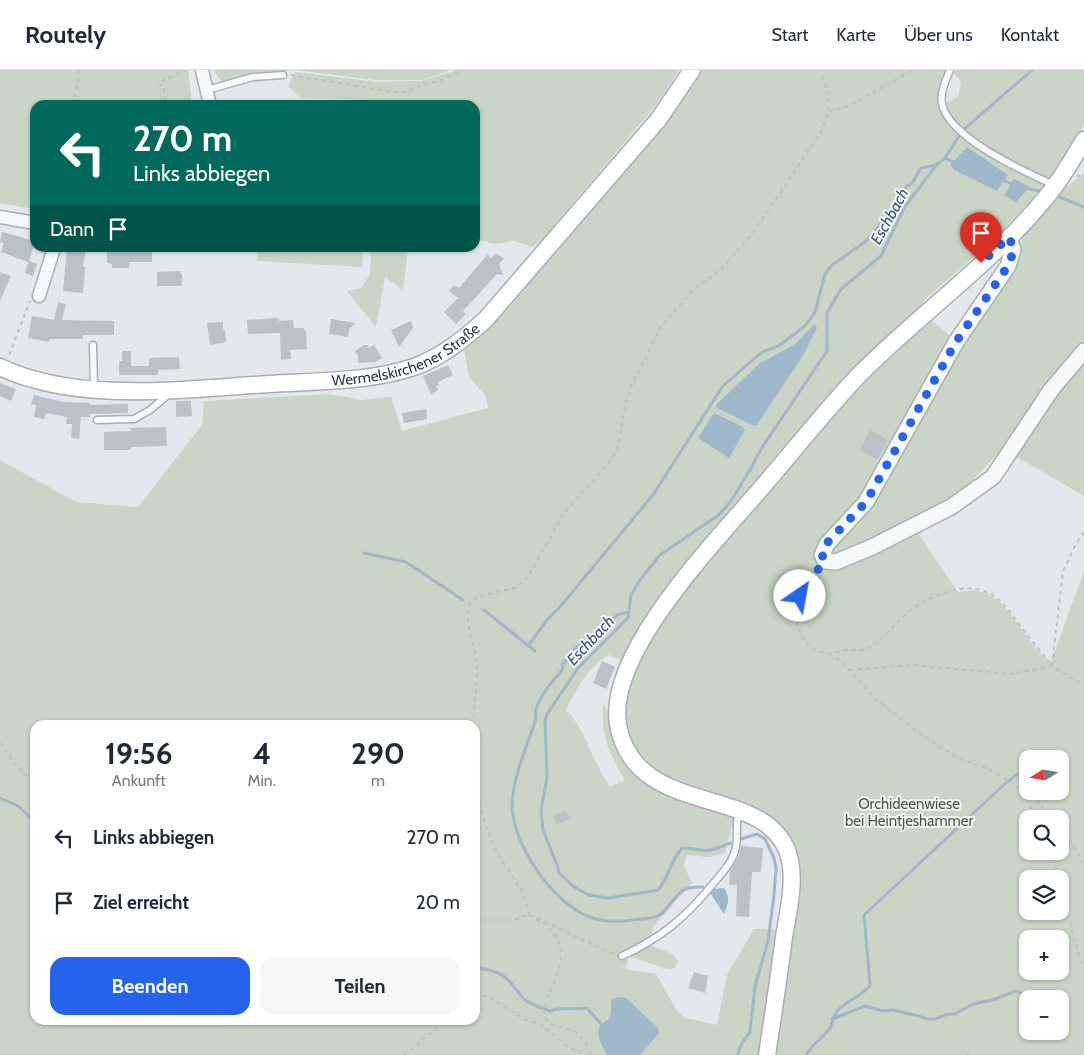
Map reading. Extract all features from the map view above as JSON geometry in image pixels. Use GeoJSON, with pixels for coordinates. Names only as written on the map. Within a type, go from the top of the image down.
{"type":"FeatureCollection","features":[{"type":"Feature","properties":{"kind":"main road","name":"Wermelskirchener Straße"},"geometry":{"type":"LineString","coordinates":[[4,362],[42,383],[77,388],[123,391],[173,390],[317,381],[383,375],[417,366],[444,353],[467,337],[501,303],[658,120],[692,70]]}},
{"type":"Feature","properties":{"kind":"main road"},"geometry":{"type":"LineString","coordinates":[[767,1055],[790,896],[791,869],[786,848],[774,831],[763,822],[739,811],[664,785],[646,773],[630,754],[619,726],[618,702],[624,679],[638,647],[656,616],[688,574],[856,378],[1009,237],[1055,186],[1084,140]]}},
{"type":"Feature","properties":{"kind":"street"},"geometry":{"type":"LineString","coordinates":[[202,70],[209,100]]}},
{"type":"Feature","properties":{"kind":"street"},"geometry":{"type":"LineString","coordinates":[[0,217],[30,222]]}},
{"type":"Feature","properties":{"kind":"street"},"geometry":{"type":"LineString","coordinates":[[1009,237],[1014,250],[1008,266],[956,342],[866,502],[826,544],[822,555],[825,561],[836,562],[872,547],[951,507],[993,477],[1051,390],[1084,351]]}},
{"type":"Feature","properties":{"kind":"street"},"geometry":{"type":"LineString","coordinates":[[40,296],[53,252]]}},
{"type":"Feature","properties":{"kind":"lane"},"geometry":{"type":"LineString","coordinates":[[950,70],[942,91],[941,102],[947,116],[961,131],[1004,161],[1055,186]]}},
{"type":"Feature","properties":{"kind":"lane"},"geometry":{"type":"LineString","coordinates":[[206,90],[253,77],[283,75]]}},
{"type":"Feature","properties":{"kind":"lane"},"geometry":{"type":"LineString","coordinates":[[93,345],[94,389]]}},
{"type":"Feature","properties":{"kind":"lane"},"geometry":{"type":"LineString","coordinates":[[97,420],[134,419],[156,406],[173,390]]}},
{"type":"Feature","properties":{"kind":"lane"},"geometry":{"type":"LineString","coordinates":[[622,956],[657,938],[689,911],[728,866],[737,844],[736,823],[739,811]]}},
{"type":"Feature","properties":{"kind":"path"},"geometry":{"type":"LineString","coordinates":[[74,100],[80,70]]}},
{"type":"Feature","properties":{"kind":"path"},"geometry":{"type":"LineString","coordinates":[[163,82],[163,80],[174,74],[187,70]]}},
{"type":"Feature","properties":{"kind":"path"},"geometry":{"type":"LineString","coordinates":[[283,75],[297,75],[399,93],[441,80],[464,70]]}},
{"type":"Feature","properties":{"kind":"path"},"geometry":{"type":"LineString","coordinates":[[473,720],[477,672],[475,650],[467,615],[471,602],[480,596],[515,588],[528,577],[564,513],[605,468],[615,453],[631,387],[660,328],[692,291],[722,268],[756,229],[828,120],[829,111],[826,88],[821,70]]}},
{"type":"Feature","properties":{"kind":"path"},"geometry":{"type":"LineString","coordinates":[[829,111],[849,106],[914,70]]}},
{"type":"Feature","properties":{"kind":"path"},"geometry":{"type":"LineString","coordinates":[[159,83],[164,88],[165,100]]}},
{"type":"Feature","properties":{"kind":"path"},"geometry":{"type":"LineString","coordinates":[[4,362],[28,307]]}},
{"type":"Feature","properties":{"kind":"path"},"geometry":{"type":"LineString","coordinates":[[1052,666],[1063,571],[1084,532]]}},
{"type":"Feature","properties":{"kind":"path"},"geometry":{"type":"LineString","coordinates":[[825,561],[808,582],[800,596],[796,610],[797,623],[802,640],[820,652],[863,650],[878,642],[907,613],[932,598],[956,590],[978,589],[992,594],[1008,608],[1052,666],[1084,685]]}},
{"type":"Feature","properties":{"kind":"path"},"geometry":{"type":"LineString","coordinates":[[828,653],[840,659],[868,692],[934,743],[960,759],[986,768],[1019,789]]}},
{"type":"Feature","properties":{"kind":"path"},"geometry":{"type":"LineString","coordinates":[[850,670],[914,665],[1011,674],[1052,666]]}},
{"type":"Feature","properties":{"kind":"path"},"geometry":{"type":"LineString","coordinates":[[0,743],[17,766],[30,779]]}},
{"type":"Feature","properties":{"kind":"path"},"geometry":{"type":"LineString","coordinates":[[1036,800],[1046,810]]}},
{"type":"Feature","properties":{"kind":"path"},"geometry":{"type":"LineString","coordinates":[[480,808],[490,837],[502,861],[527,901],[529,915],[548,927],[560,945],[562,957],[560,970],[544,1009],[545,1017],[549,1022],[576,1032],[592,1055]]}},
{"type":"Feature","properties":{"kind":"path"},"geometry":{"type":"LineString","coordinates":[[1069,840],[1084,862]]}},
{"type":"Feature","properties":{"kind":"path"},"geometry":{"type":"LineString","coordinates":[[480,920],[513,920],[529,915],[591,944],[622,956]]}},
{"type":"Feature","properties":{"kind":"path"},"geometry":{"type":"LineString","coordinates":[[1069,918],[1079,957],[1084,964]]}},
{"type":"Feature","properties":{"kind":"path"},"geometry":{"type":"LineString","coordinates":[[480,997],[487,996],[524,1019],[540,1024],[570,1048],[592,1055]]}},
{"type":"Feature","properties":{"kind":"path"},"geometry":{"type":"LineString","coordinates":[[404,1055],[441,1025]]}},
{"type":"Feature","properties":{"kind":"path"},"geometry":{"type":"LineString","coordinates":[[966,1055],[969,1052]]}},
{"type":"Feature","properties":{"kind":"green space"},"geometry":{"type":"Polygon","coordinates":[[[0,70],[188,70],[191,100],[30,100],[30,208],[0,203],[0,70]]]}},
{"type":"Feature","properties":{"kind":"green space"},"geometry":{"type":"Polygon","coordinates":[[[213,70],[292,70],[222,82],[213,70]]]}},
{"type":"Feature","properties":{"kind":"green space"},"geometry":{"type":"Polygon","coordinates":[[[294,70],[451,70],[422,80],[375,80],[294,70]]]}},
{"type":"Feature","properties":{"kind":"green space"},"geometry":{"type":"Polygon","coordinates":[[[457,70],[679,70],[656,105],[541,241],[532,247],[514,241],[494,244],[480,240],[480,100],[300,98],[288,86],[295,72],[376,82],[421,81],[457,70]]]}},
{"type":"Feature","properties":{"kind":"green space"},"geometry":{"type":"Polygon","coordinates":[[[700,70],[946,70],[939,92],[945,103],[958,97],[961,82],[954,73],[957,70],[1084,70],[1084,125],[1065,159],[1043,187],[994,240],[924,300],[921,311],[907,322],[625,662],[609,655],[601,660],[583,680],[566,710],[581,729],[599,769],[610,787],[625,780],[607,744],[603,726],[603,705],[609,711],[613,732],[623,755],[735,816],[725,853],[709,857],[687,855],[684,866],[692,883],[653,927],[650,945],[673,954],[678,961],[675,968],[668,969],[629,956],[625,969],[656,974],[677,1011],[685,1018],[717,1025],[727,975],[754,929],[781,930],[762,1055],[0,1055],[0,460],[76,502],[138,507],[202,425],[204,401],[330,394],[361,400],[391,397],[402,431],[488,408],[486,396],[469,377],[464,349],[491,325],[663,126],[693,86],[700,70]]]}},
{"type":"Feature","properties":{"kind":"green space","name":"Orchideenwiese bei Heintjeshammer"},"geometry":{"type":"Polygon","coordinates":[[[1084,173],[1084,496],[1003,449],[919,535],[958,592],[976,590],[990,595],[1000,602],[1041,654],[1051,662],[1084,571],[1084,1055],[772,1055],[796,872],[762,815],[763,812],[735,800],[702,791],[702,788],[693,788],[659,775],[642,760],[629,739],[624,721],[626,689],[655,631],[699,571],[838,407],[929,318],[950,336],[965,341],[1018,260],[1023,235],[1060,192],[1084,173]]]}},
{"type":"Feature","properties":{"kind":"green space"},"geometry":{"type":"Polygon","coordinates":[[[258,252],[363,252],[362,267],[257,261],[258,252]]]}},
{"type":"Feature","properties":{"kind":"green space"},"geometry":{"type":"Polygon","coordinates":[[[371,252],[408,252],[403,290],[385,277],[376,327],[347,291],[360,289],[370,275],[371,252]]]}},
{"type":"Feature","properties":{"kind":"water"},"geometry":{"type":"Polygon","coordinates":[[[967,147],[1008,175],[997,191],[954,170],[950,165],[967,147]]]}},
{"type":"Feature","properties":{"kind":"water"},"geometry":{"type":"Polygon","coordinates":[[[1014,179],[1030,187],[1016,202],[1004,195],[1014,179]]]}},
{"type":"Feature","properties":{"kind":"water"},"geometry":{"type":"Polygon","coordinates":[[[815,324],[817,328],[805,352],[757,425],[754,426],[716,406],[760,363],[795,344],[815,324]]]}},
{"type":"Feature","properties":{"kind":"water"},"geometry":{"type":"Polygon","coordinates":[[[714,413],[743,427],[745,430],[729,458],[698,438],[714,413]]]}},
{"type":"Feature","properties":{"kind":"water"},"geometry":{"type":"Polygon","coordinates":[[[724,888],[728,904],[724,914],[710,893],[713,889],[724,888]]]}},
{"type":"Feature","properties":{"kind":"water"},"geometry":{"type":"Polygon","coordinates":[[[618,997],[626,998],[658,1028],[659,1033],[640,1055],[607,1055],[600,1040],[599,1028],[609,1018],[611,1000],[618,997]]]}},
{"type":"Feature","properties":{"kind":"building"},"geometry":{"type":"Polygon","coordinates":[[[2,232],[30,240],[30,252],[32,252],[29,261],[37,264],[33,276],[25,273],[28,262],[1,252],[4,243],[0,242],[2,232]]]}},
{"type":"Feature","properties":{"kind":"building"},"geometry":{"type":"Polygon","coordinates":[[[67,252],[85,252],[83,293],[63,291],[67,252]]]}},
{"type":"Feature","properties":{"kind":"building"},"geometry":{"type":"Polygon","coordinates":[[[107,252],[152,252],[152,262],[129,262],[129,268],[112,268],[112,264],[107,263],[107,252]]]}},
{"type":"Feature","properties":{"kind":"building"},"geometry":{"type":"Polygon","coordinates":[[[496,253],[504,259],[499,264],[503,275],[497,274],[463,311],[466,314],[456,324],[444,312],[458,298],[449,291],[454,285],[459,288],[488,254],[491,258],[496,253]]]}},
{"type":"Feature","properties":{"kind":"building"},"geometry":{"type":"Polygon","coordinates":[[[179,271],[182,274],[182,286],[157,286],[157,272],[179,271]]]}},
{"type":"Feature","properties":{"kind":"building"},"geometry":{"type":"Polygon","coordinates":[[[0,272],[11,276],[0,301],[0,272]]]}},
{"type":"Feature","properties":{"kind":"building"},"geometry":{"type":"Polygon","coordinates":[[[58,302],[66,304],[62,320],[114,321],[114,335],[83,335],[83,339],[50,339],[49,342],[28,338],[32,316],[54,320],[58,302]]]}},
{"type":"Feature","properties":{"kind":"building"},"geometry":{"type":"Polygon","coordinates":[[[279,318],[279,321],[293,320],[294,328],[303,328],[306,331],[307,349],[290,350],[291,359],[281,360],[280,333],[248,334],[247,320],[279,318]]]}},
{"type":"Feature","properties":{"kind":"building"},"geometry":{"type":"Polygon","coordinates":[[[331,319],[356,323],[349,329],[348,337],[329,334],[331,319]]]}},
{"type":"Feature","properties":{"kind":"building"},"geometry":{"type":"Polygon","coordinates":[[[411,321],[413,328],[399,347],[391,330],[411,321]]]}},
{"type":"Feature","properties":{"kind":"building"},"geometry":{"type":"Polygon","coordinates":[[[223,322],[226,342],[210,345],[207,323],[223,322]]]}},
{"type":"Feature","properties":{"kind":"building"},"geometry":{"type":"Polygon","coordinates":[[[364,345],[368,345],[369,348],[374,345],[382,358],[375,362],[358,363],[358,356],[355,351],[364,345]]]}},
{"type":"Feature","properties":{"kind":"building"},"geometry":{"type":"Polygon","coordinates":[[[122,351],[131,351],[131,366],[149,366],[149,358],[179,357],[180,369],[158,370],[158,375],[119,375],[119,361],[122,361],[122,351]]]}},
{"type":"Feature","properties":{"kind":"building"},"geometry":{"type":"Polygon","coordinates":[[[448,365],[453,375],[438,382],[439,385],[436,386],[438,390],[431,394],[423,376],[448,365]]]}},
{"type":"Feature","properties":{"kind":"building"},"geometry":{"type":"Polygon","coordinates":[[[0,383],[16,389],[11,401],[0,396],[0,383]]]}},
{"type":"Feature","properties":{"kind":"building"},"geometry":{"type":"Polygon","coordinates":[[[34,395],[63,402],[90,403],[90,405],[128,404],[128,413],[90,414],[90,417],[81,417],[79,439],[71,438],[72,424],[66,424],[67,417],[46,413],[44,419],[34,417],[36,405],[31,404],[34,395]]]}},
{"type":"Feature","properties":{"kind":"building"},"geometry":{"type":"Polygon","coordinates":[[[176,401],[191,401],[192,416],[176,417],[176,401]]]}},
{"type":"Feature","properties":{"kind":"building"},"geometry":{"type":"Polygon","coordinates":[[[426,409],[427,419],[404,423],[402,413],[426,409]]]}},
{"type":"Feature","properties":{"kind":"building"},"geometry":{"type":"Polygon","coordinates":[[[166,427],[167,446],[131,447],[131,450],[104,450],[104,432],[131,431],[130,428],[166,427]]]}},
{"type":"Feature","properties":{"kind":"building"},"geometry":{"type":"Polygon","coordinates":[[[870,430],[888,440],[877,459],[860,450],[870,430]]]}},
{"type":"Feature","properties":{"kind":"building"},"geometry":{"type":"Polygon","coordinates":[[[602,661],[615,667],[606,689],[593,683],[602,661]]]}},
{"type":"Feature","properties":{"kind":"building"},"geometry":{"type":"Polygon","coordinates":[[[565,810],[570,818],[557,824],[553,816],[565,810]]]}},
{"type":"Feature","properties":{"kind":"building"},"geometry":{"type":"Polygon","coordinates":[[[741,846],[763,848],[761,872],[752,872],[749,917],[736,916],[737,885],[729,885],[730,871],[739,856],[741,846]]]}},
{"type":"Feature","properties":{"kind":"building"},"geometry":{"type":"Polygon","coordinates":[[[694,972],[708,976],[705,993],[688,988],[694,972]]]}},
{"type":"Feature","properties":{"kind":"waterway","name":"Eschbach"},"geometry":{"type":"LineString","coordinates":[[737,1055],[742,1043],[750,1032],[755,986],[768,941],[774,895],[776,868],[774,858],[765,839],[757,834],[710,850],[682,848],[658,890],[608,898],[589,895],[574,887],[559,873],[543,830],[541,811],[547,777],[545,721],[547,714],[578,668],[628,618],[631,595],[640,580],[660,555],[720,514],[731,501],[761,449],[827,351],[827,313],[841,289],[881,256],[904,208],[937,164],[945,158],[962,131],[1032,70]]}},
{"type":"Feature","properties":{"kind":"waterway"},"geometry":{"type":"LineString","coordinates":[[945,158],[956,163]]}},
{"type":"Feature","properties":{"kind":"waterway"},"geometry":{"type":"LineString","coordinates":[[528,646],[547,620],[560,607],[653,495],[722,387],[756,357],[780,345],[806,325],[815,312],[825,274],[831,266],[865,242],[892,211],[907,186],[912,183],[921,168],[936,165]]}},
{"type":"Feature","properties":{"kind":"waterway"},"geometry":{"type":"LineString","coordinates":[[1002,180],[1015,185]]}},
{"type":"Feature","properties":{"kind":"waterway"},"geometry":{"type":"LineString","coordinates":[[1025,188],[1044,192]]}},
{"type":"Feature","properties":{"kind":"waterway"},"geometry":{"type":"LineString","coordinates":[[1055,195],[1084,207]]}},
{"type":"Feature","properties":{"kind":"waterway"},"geometry":{"type":"LineString","coordinates":[[364,553],[406,562],[463,600]]}},
{"type":"Feature","properties":{"kind":"waterway"},"geometry":{"type":"LineString","coordinates":[[484,610],[535,651]]}},
{"type":"Feature","properties":{"kind":"waterway"},"geometry":{"type":"LineString","coordinates":[[574,650],[619,614],[629,612]]}},
{"type":"Feature","properties":{"kind":"waterway"},"geometry":{"type":"LineString","coordinates":[[567,659],[562,665],[563,669],[540,699],[537,706],[536,718],[515,784],[512,806],[514,821],[527,855],[537,871],[562,900],[576,910],[600,920],[621,921],[655,917],[662,913],[683,890],[691,887],[703,887]]}},
{"type":"Feature","properties":{"kind":"waterway"},"geometry":{"type":"LineString","coordinates":[[806,1055],[830,1028],[838,1010],[870,986],[864,915],[1008,781],[1019,773]]}},
{"type":"Feature","properties":{"kind":"waterway"},"geometry":{"type":"LineString","coordinates":[[0,798],[18,806],[30,817]]}},
{"type":"Feature","properties":{"kind":"waterway"},"geometry":{"type":"LineString","coordinates":[[480,968],[502,975],[509,980],[524,999],[533,1005],[550,1011],[587,1008],[601,1024]]}},
{"type":"Feature","properties":{"kind":"waterway"},"geometry":{"type":"LineString","coordinates":[[832,1019],[865,1006],[883,1011],[893,1010],[927,1019],[935,1019],[948,1014],[955,1014],[973,1004],[992,1000],[1016,991],[1019,992]]}},
{"type":"Feature","properties":{"kind":"route"},"geometry":{"type":"LineString","coordinates":[[800,596],[808,582],[825,561],[822,555],[826,544],[866,502],[956,342],[1008,266],[1014,250],[1009,237],[981,263]]}}]}
